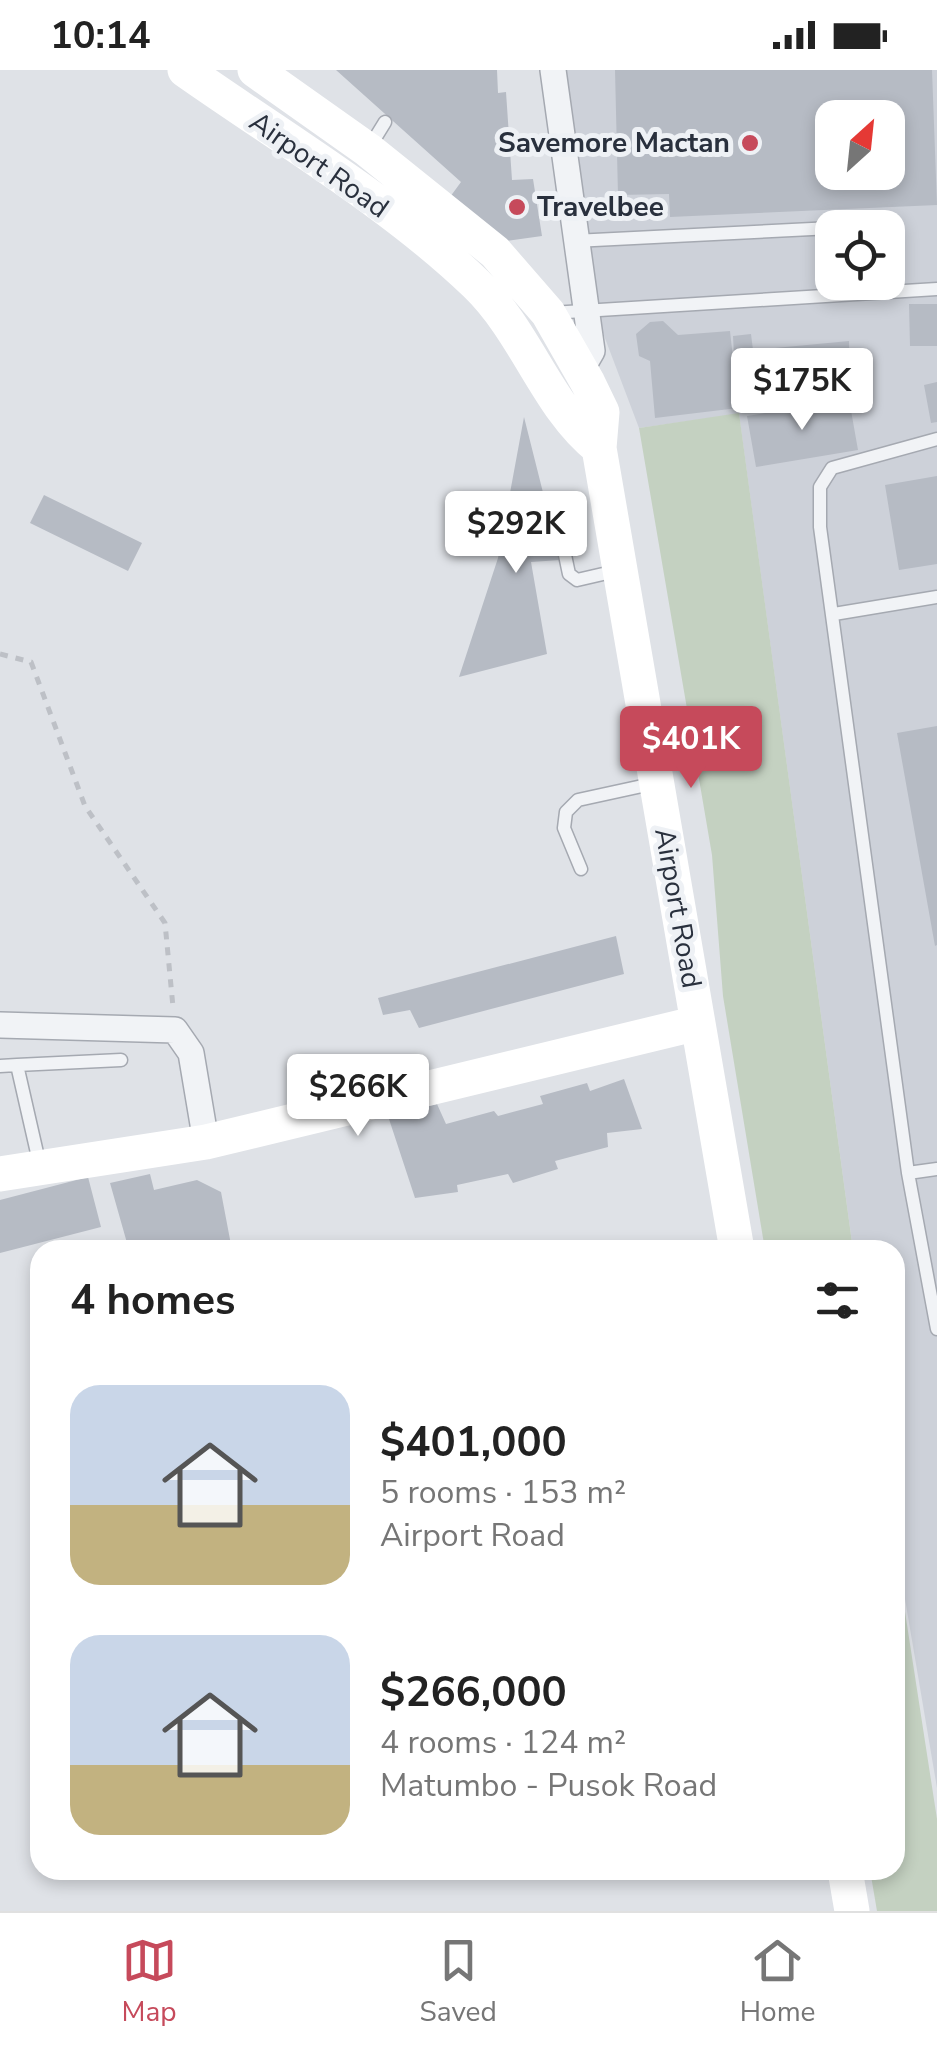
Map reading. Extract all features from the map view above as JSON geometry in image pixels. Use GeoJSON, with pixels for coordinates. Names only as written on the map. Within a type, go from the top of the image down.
{"type":"FeatureCollection","features":[{"type":"Feature","properties":{"kind":"street","name":"Airport Road"},"geometry":{"type":"LineString","coordinates":[[184,70],[402,223],[476,284],[522,337],[575,429],[599,448]]}},
{"type":"Feature","properties":{"kind":"street","name":"Airport Road"},"geometry":{"type":"LineString","coordinates":[[255,70],[376,136],[496,252],[548,313],[602,412],[599,448],[735,1240]]}},
{"type":"Feature","properties":{"kind":"street"},"geometry":{"type":"LineString","coordinates":[[553,70],[592,352],[581,370]]}},
{"type":"Feature","properties":{"kind":"street"},"geometry":{"type":"LineString","coordinates":[[0,1174],[206,1142],[698,1023]]}},
{"type":"Feature","properties":{"kind":"street"},"geometry":{"type":"LineString","coordinates":[[0,1026],[175,1030],[191,1053],[206,1142]]}},
{"type":"Feature","properties":{"kind":"street"},"geometry":{"type":"LineString","coordinates":[[847,1880],[852,1911]]}},
{"type":"Feature","properties":{"kind":"lane"},"geometry":{"type":"LineString","coordinates":[[574,241],[815,229]]}},
{"type":"Feature","properties":{"kind":"lane"},"geometry":{"type":"LineString","coordinates":[[905,288],[937,289]]}},
{"type":"Feature","properties":{"kind":"lane"},"geometry":{"type":"LineString","coordinates":[[548,313],[815,291]]}},
{"type":"Feature","properties":{"kind":"lane"},"geometry":{"type":"LineString","coordinates":[[937,439],[832,468],[820,487],[820,527],[908,1173],[937,1329]]}},
{"type":"Feature","properties":{"kind":"lane"},"geometry":{"type":"LineString","coordinates":[[557,517],[569,574],[577,580],[620,570]]}},
{"type":"Feature","properties":{"kind":"lane"},"geometry":{"type":"LineString","coordinates":[[834,614],[937,597]]}},
{"type":"Feature","properties":{"kind":"lane"},"geometry":{"type":"LineString","coordinates":[[581,869],[564,828],[566,812],[578,800],[656,783]]}},
{"type":"Feature","properties":{"kind":"lane"},"geometry":{"type":"LineString","coordinates":[[0,1066],[121,1060]]}},
{"type":"Feature","properties":{"kind":"lane"},"geometry":{"type":"LineString","coordinates":[[17,1065],[40,1166]]}},
{"type":"Feature","properties":{"kind":"lane"},"geometry":{"type":"LineString","coordinates":[[908,1173],[937,1169]]}},
{"type":"Feature","properties":{"kind":"path"},"geometry":{"type":"LineString","coordinates":[[0,654],[31,662],[85,806],[165,923],[175,1030]]}},
{"type":"Feature","properties":{"kind":"shaded area"},"geometry":{"type":"Polygon","coordinates":[[[563,70],[937,70],[937,1788],[905,1599],[905,1240],[852,1240],[739,414],[639,428],[600,325],[563,70]]]}},
{"type":"Feature","properties":{"kind":"green space"},"geometry":{"type":"Polygon","coordinates":[[[739,413],[852,1240],[763,1240],[723,996],[712,855],[639,428],[739,413]]]}},
{"type":"Feature","properties":{"kind":"green space"},"geometry":{"type":"Polygon","coordinates":[[[905,1612],[937,1819],[937,1911],[877,1911],[872,1880],[905,1880],[905,1612]]]}},
{"type":"Feature","properties":{"kind":"building"},"geometry":{"type":"Polygon","coordinates":[[[336,70],[497,70],[498,93],[506,92],[512,180],[533,179],[542,236],[498,242],[450,197],[461,182],[336,70]]]}},
{"type":"Feature","properties":{"kind":"building","name":"Savemore Mactan"},"geometry":{"type":"Polygon","coordinates":[[[615,70],[932,70],[937,205],[670,217],[669,194],[618,195],[615,70]]]}},
{"type":"Feature","properties":{"kind":"building"},"geometry":{"type":"Polygon","coordinates":[[[909,304],[937,304],[937,346],[910,346],[909,304]]]}},
{"type":"Feature","properties":{"kind":"building"},"geometry":{"type":"Polygon","coordinates":[[[663,321],[678,335],[730,331],[735,376],[733,336],[751,334],[753,350],[849,341],[850,380],[772,385],[772,378],[735,380],[738,408],[655,418],[650,361],[639,356],[636,334],[650,322],[663,321]]]}},
{"type":"Feature","properties":{"kind":"building"},"geometry":{"type":"Polygon","coordinates":[[[937,382],[937,422],[931,423],[924,385],[937,382]]]}},
{"type":"Feature","properties":{"kind":"building"},"geometry":{"type":"Polygon","coordinates":[[[849,399],[858,450],[756,467],[747,416],[849,399]]]}},
{"type":"Feature","properties":{"kind":"building"},"geometry":{"type":"Polygon","coordinates":[[[524,417],[560,560],[531,562],[547,654],[459,677],[498,558],[524,417]]]}},
{"type":"Feature","properties":{"kind":"building"},"geometry":{"type":"Polygon","coordinates":[[[937,476],[937,564],[899,570],[885,485],[937,476]]]}},
{"type":"Feature","properties":{"kind":"building"},"geometry":{"type":"Polygon","coordinates":[[[44,495],[142,543],[128,571],[30,523],[44,495]]]}},
{"type":"Feature","properties":{"kind":"building"},"geometry":{"type":"Polygon","coordinates":[[[937,726],[937,945],[935,946],[897,733],[937,726]]]}},
{"type":"Feature","properties":{"kind":"building"},"geometry":{"type":"Polygon","coordinates":[[[616,936],[624,974],[419,1028],[410,1010],[383,1015],[378,998],[616,936]]]}},
{"type":"Feature","properties":{"kind":"building"},"geometry":{"type":"Polygon","coordinates":[[[624,1079],[642,1129],[607,1133],[608,1147],[555,1161],[558,1169],[513,1183],[508,1174],[457,1185],[458,1192],[415,1198],[388,1116],[437,1104],[446,1124],[494,1111],[498,1116],[543,1104],[540,1096],[587,1083],[590,1091],[624,1079]]]}},
{"type":"Feature","properties":{"kind":"building"},"geometry":{"type":"Polygon","coordinates":[[[150,1174],[154,1190],[197,1180],[221,1192],[230,1240],[126,1240],[110,1183],[150,1174]]]}},
{"type":"Feature","properties":{"kind":"building"},"geometry":{"type":"Polygon","coordinates":[[[88,1177],[101,1227],[50,1240],[30,1240],[30,1245],[0,1253],[0,1200],[88,1177]]]}},
{"type":"Feature","properties":{"kind":"place","name":"Savemore Mactan"},"geometry":{"type":"Point","coordinates":[750,143]}},
{"type":"Feature","properties":{"kind":"place","name":"Travelbee"},"geometry":{"type":"Point","coordinates":[517,207]}}]}
